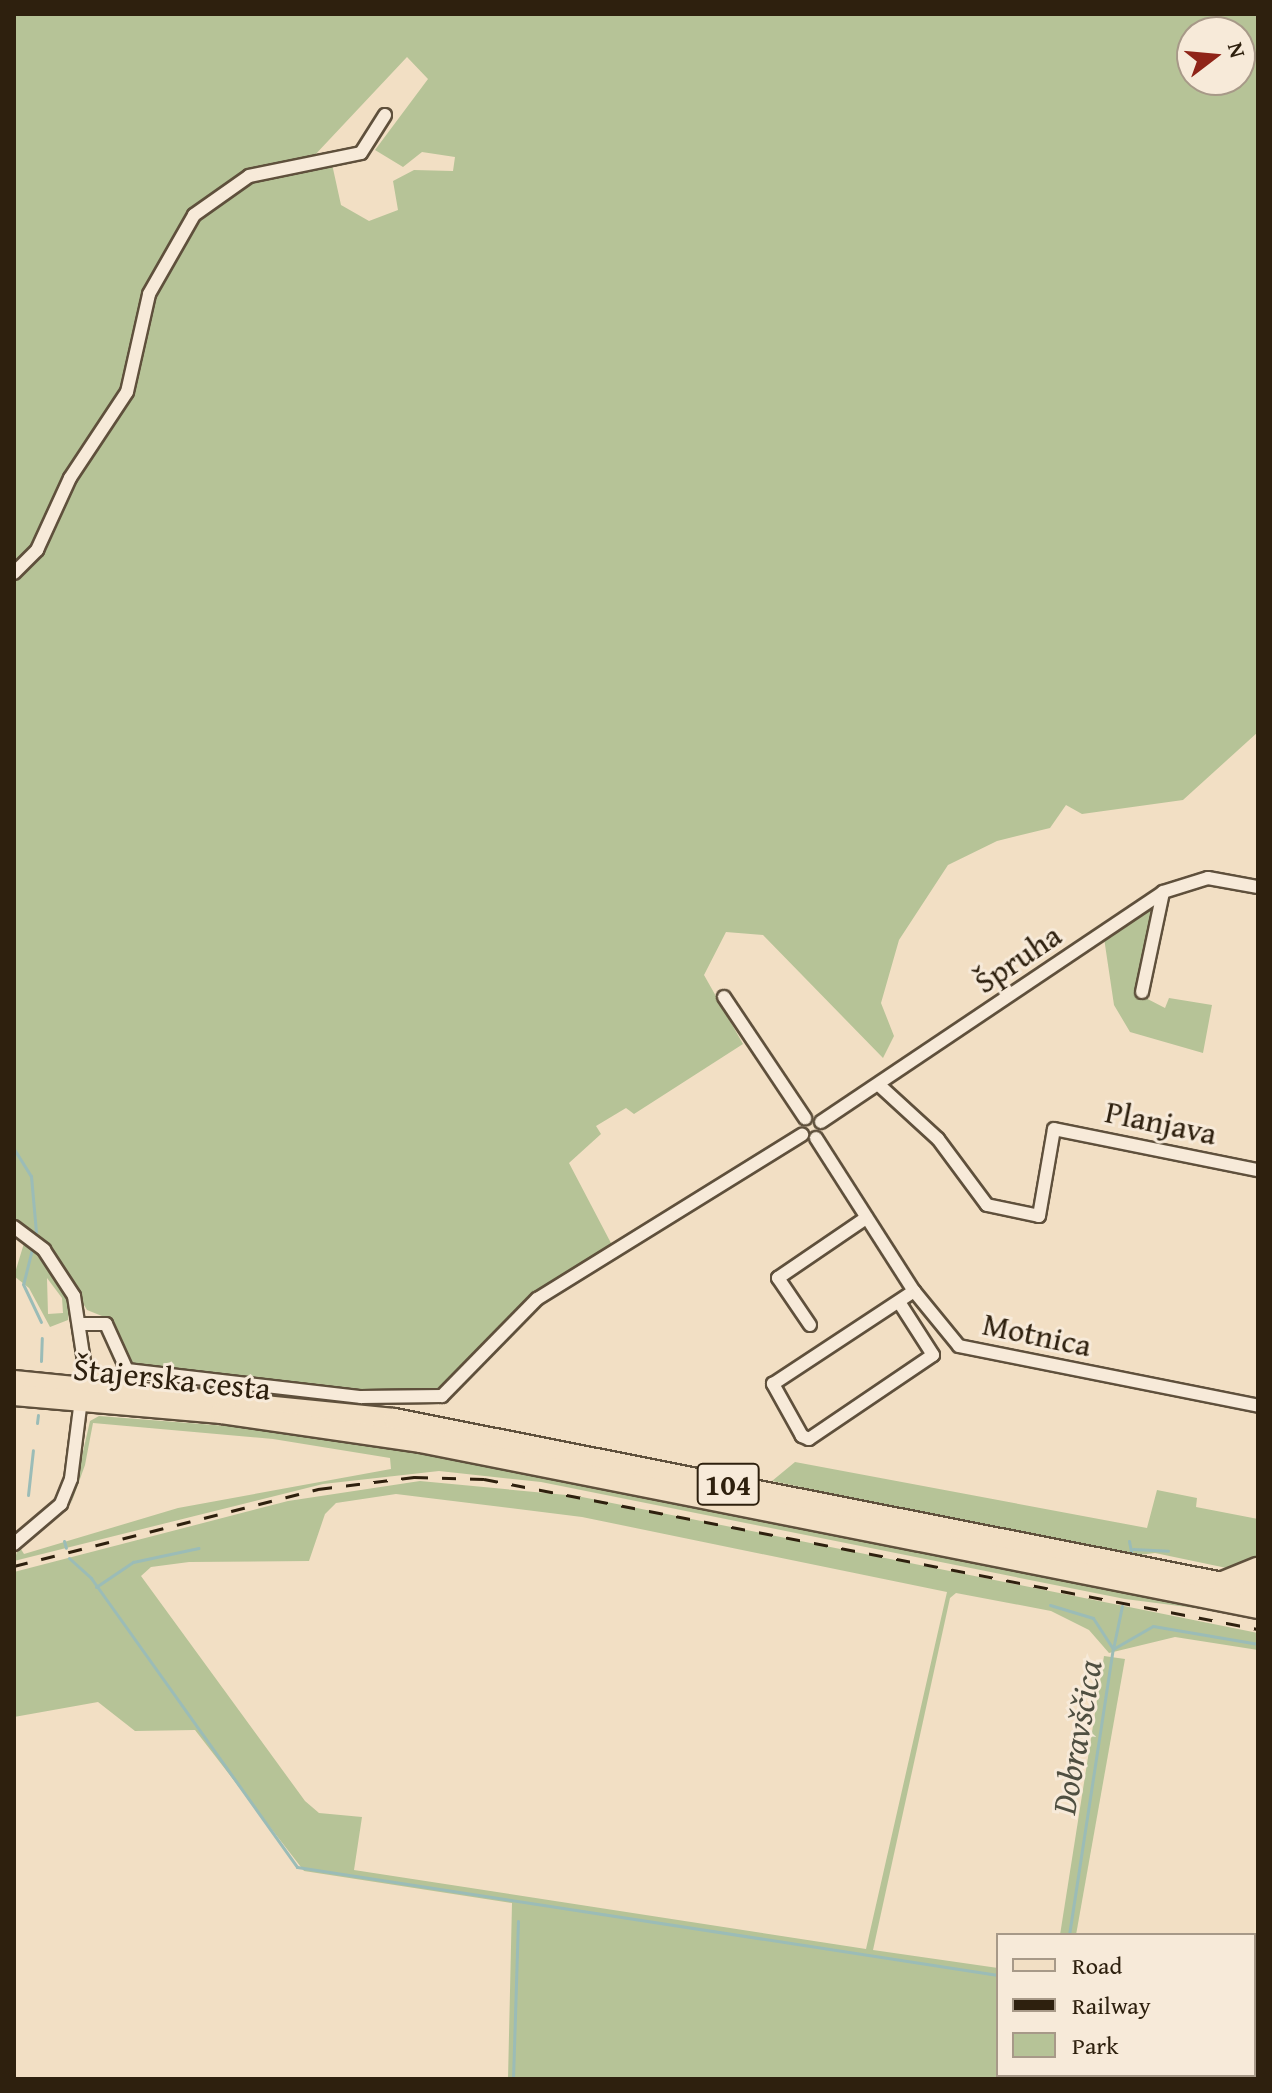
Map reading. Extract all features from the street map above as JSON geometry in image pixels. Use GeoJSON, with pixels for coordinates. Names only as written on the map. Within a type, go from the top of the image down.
{"type":"FeatureCollection","features":[{"type":"Feature","properties":{"kind":"main road","name":"Štajerska cesta"},"geometry":{"type":"LineString","coordinates":[[14,1381],[83,1392],[324,1417]]}},
{"type":"Feature","properties":{"kind":"main road","name":"Štajerska cesta"},"geometry":{"type":"LineString","coordinates":[[14,1395],[83,1392]]}},
{"type":"Feature","properties":{"kind":"main road","name":"104"},"geometry":{"type":"LineString","coordinates":[[324,1417],[1258,1590]]}},
{"type":"Feature","properties":{"kind":"main road","name":"104"},"geometry":{"type":"LineString","coordinates":[[324,1417],[1258,1608]]}},
{"type":"Feature","properties":{"kind":"main road"},"geometry":{"type":"LineString","coordinates":[[1221,1583],[1258,1568]]}},
{"type":"Feature","properties":{"kind":"street"},"geometry":{"type":"LineString","coordinates":[[14,573],[37,550],[70,478],[127,392],[149,294],[194,215],[249,176],[361,153],[385,115]]}},
{"type":"Feature","properties":{"kind":"street","name":"Špruha"},"geometry":{"type":"LineString","coordinates":[[821,1122],[1163,892],[1208,878],[1258,887]]}},
{"type":"Feature","properties":{"kind":"street"},"geometry":{"type":"LineString","coordinates":[[1142,992],[1163,892]]}},
{"type":"Feature","properties":{"kind":"street"},"geometry":{"type":"LineString","coordinates":[[83,1324],[106,1324],[127,1370],[361,1397],[442,1396],[537,1299],[802,1135],[816,1138],[821,1122],[805,1118],[724,997]]}},
{"type":"Feature","properties":{"kind":"street","name":"Planjava"},"geometry":{"type":"LineString","coordinates":[[879,1085],[938,1139],[987,1205],[1039,1216],[1054,1129],[1258,1170]]}},
{"type":"Feature","properties":{"kind":"street"},"geometry":{"type":"LineString","coordinates":[[802,1135],[805,1118]]}},
{"type":"Feature","properties":{"kind":"street","name":"Motnica"},"geometry":{"type":"LineString","coordinates":[[816,1138],[914,1291],[959,1346],[1258,1406]]}},
{"type":"Feature","properties":{"kind":"street"},"geometry":{"type":"LineString","coordinates":[[810,1325],[778,1278],[866,1218]]}},
{"type":"Feature","properties":{"kind":"street"},"geometry":{"type":"LineString","coordinates":[[14,1227],[60,1271],[83,1324],[83,1392],[77,1455],[61,1504],[14,1544]]}},
{"type":"Feature","properties":{"kind":"street"},"geometry":{"type":"LineString","coordinates":[[899,1302],[933,1355],[809,1439],[802,1436],[773,1384],[914,1291]]}},
{"type":"Feature","properties":{"kind":"green space"},"geometry":{"type":"Polygon","coordinates":[[[14,14],[1258,14],[1258,732],[1183,800],[1082,814],[1066,805],[1050,828],[997,841],[948,865],[899,940],[881,1003],[894,1036],[883,1058],[763,935],[726,932],[704,975],[743,1044],[634,1114],[626,1108],[596,1126],[601,1134],[569,1163],[612,1245],[572,1277],[531,1295],[474,1364],[440,1392],[378,1394],[130,1365],[112,1320],[87,1310],[48,1246],[14,1222],[14,577],[41,550],[63,496],[132,393],[153,296],[211,202],[255,178],[332,164],[341,205],[369,221],[398,210],[393,181],[414,170],[453,171],[455,157],[422,152],[403,167],[375,150],[428,79],[407,57],[313,157],[272,163],[204,198],[184,220],[145,295],[125,388],[72,465],[29,555],[14,569],[14,14]]]}},
{"type":"Feature","properties":{"kind":"green space"},"geometry":{"type":"Polygon","coordinates":[[[1157,902],[1136,993],[1165,1008],[1169,998],[1212,1005],[1203,1053],[1130,1032],[1114,1005],[1104,938],[1157,902]]]}},
{"type":"Feature","properties":{"kind":"green space"},"geometry":{"type":"Polygon","coordinates":[[[25,1240],[71,1299],[68,1320],[50,1327],[29,1288],[14,1276],[25,1240]],[[47,1278],[48,1314],[63,1313],[62,1298],[47,1278]]]}},
{"type":"Feature","properties":{"kind":"green space"},"geometry":{"type":"Polygon","coordinates":[[[99,1416],[329,1434],[1242,1614],[1125,1599],[541,1482],[439,1471],[323,1484],[14,1561],[19,1546],[24,1554],[178,1508],[391,1469],[390,1458],[273,1439],[93,1423],[85,1465],[71,1504],[90,1421],[99,1416]]]}},
{"type":"Feature","properties":{"kind":"green space"},"geometry":{"type":"Polygon","coordinates":[[[795,1462],[1147,1528],[1157,1490],[1197,1498],[1196,1507],[1258,1519],[1258,1559],[1241,1571],[1155,1553],[1130,1556],[772,1481],[795,1462]]]}},
{"type":"Feature","properties":{"kind":"green space"},"geometry":{"type":"Polygon","coordinates":[[[420,1481],[577,1496],[1258,1633],[1258,1650],[1175,1637],[1109,1653],[1089,1630],[1051,1611],[956,1593],[950,1598],[873,1950],[996,1968],[996,2077],[1053,2079],[508,2079],[512,1903],[304,1871],[195,1730],[135,1731],[98,1702],[14,1717],[14,1572],[288,1501],[420,1481]],[[396,1494],[336,1503],[325,1514],[309,1561],[189,1562],[151,1567],[141,1576],[305,1801],[319,1813],[362,1817],[354,1870],[866,1949],[947,1592],[582,1517],[396,1494]]]}},
{"type":"Feature","properties":{"kind":"green space"},"geometry":{"type":"Polygon","coordinates":[[[1104,1656],[1125,1659],[1076,1933],[1060,1933],[1104,1656]]]}},
{"type":"Feature","properties":{"kind":"waterway"},"geometry":{"type":"LineString","coordinates":[[14,1149],[31,1176],[36,1232]]}},
{"type":"Feature","properties":{"kind":"waterway"},"geometry":{"type":"LineString","coordinates":[[32,1249],[23,1284],[41,1322]]}},
{"type":"Feature","properties":{"kind":"waterway"},"geometry":{"type":"LineString","coordinates":[[41,1361],[42,1338]]}},
{"type":"Feature","properties":{"kind":"waterway"},"geometry":{"type":"LineString","coordinates":[[37,1423],[38,1415]]}},
{"type":"Feature","properties":{"kind":"waterway"},"geometry":{"type":"LineString","coordinates":[[28,1495],[33,1450]]}},
{"type":"Feature","properties":{"kind":"waterway"},"geometry":{"type":"LineString","coordinates":[[64,1541],[66,1548]]}},
{"type":"Feature","properties":{"kind":"waterway"},"geometry":{"type":"LineString","coordinates":[[1129,1541],[1132,1556]]}},
{"type":"Feature","properties":{"kind":"waterway"},"geometry":{"type":"LineString","coordinates":[[96,1587],[133,1562],[199,1548]]}},
{"type":"Feature","properties":{"kind":"waterway"},"geometry":{"type":"LineString","coordinates":[[1133,1549],[1168,1551]]}},
{"type":"Feature","properties":{"kind":"waterway"},"geometry":{"type":"LineString","coordinates":[[69,1558],[91,1578],[297,1867],[996,1975]]}},
{"type":"Feature","properties":{"kind":"waterway"},"geometry":{"type":"LineString","coordinates":[[1050,1605],[1093,1618],[1113,1649]]}},
{"type":"Feature","properties":{"kind":"waterway"},"geometry":{"type":"LineString","coordinates":[[1113,1649],[1122,1606]]}},
{"type":"Feature","properties":{"kind":"waterway","name":"Dobravščica"},"geometry":{"type":"LineString","coordinates":[[1069,1933],[1113,1649],[1153,1626],[1258,1644]]}},
{"type":"Feature","properties":{"kind":"waterway"},"geometry":{"type":"LineString","coordinates":[[513,2079],[518,1921]]}},
{"type":"Feature","properties":{"kind":"railway"},"geometry":{"type":"LineString","coordinates":[[14,1566],[318,1489],[414,1477],[484,1479],[1258,1629]]}}]}
